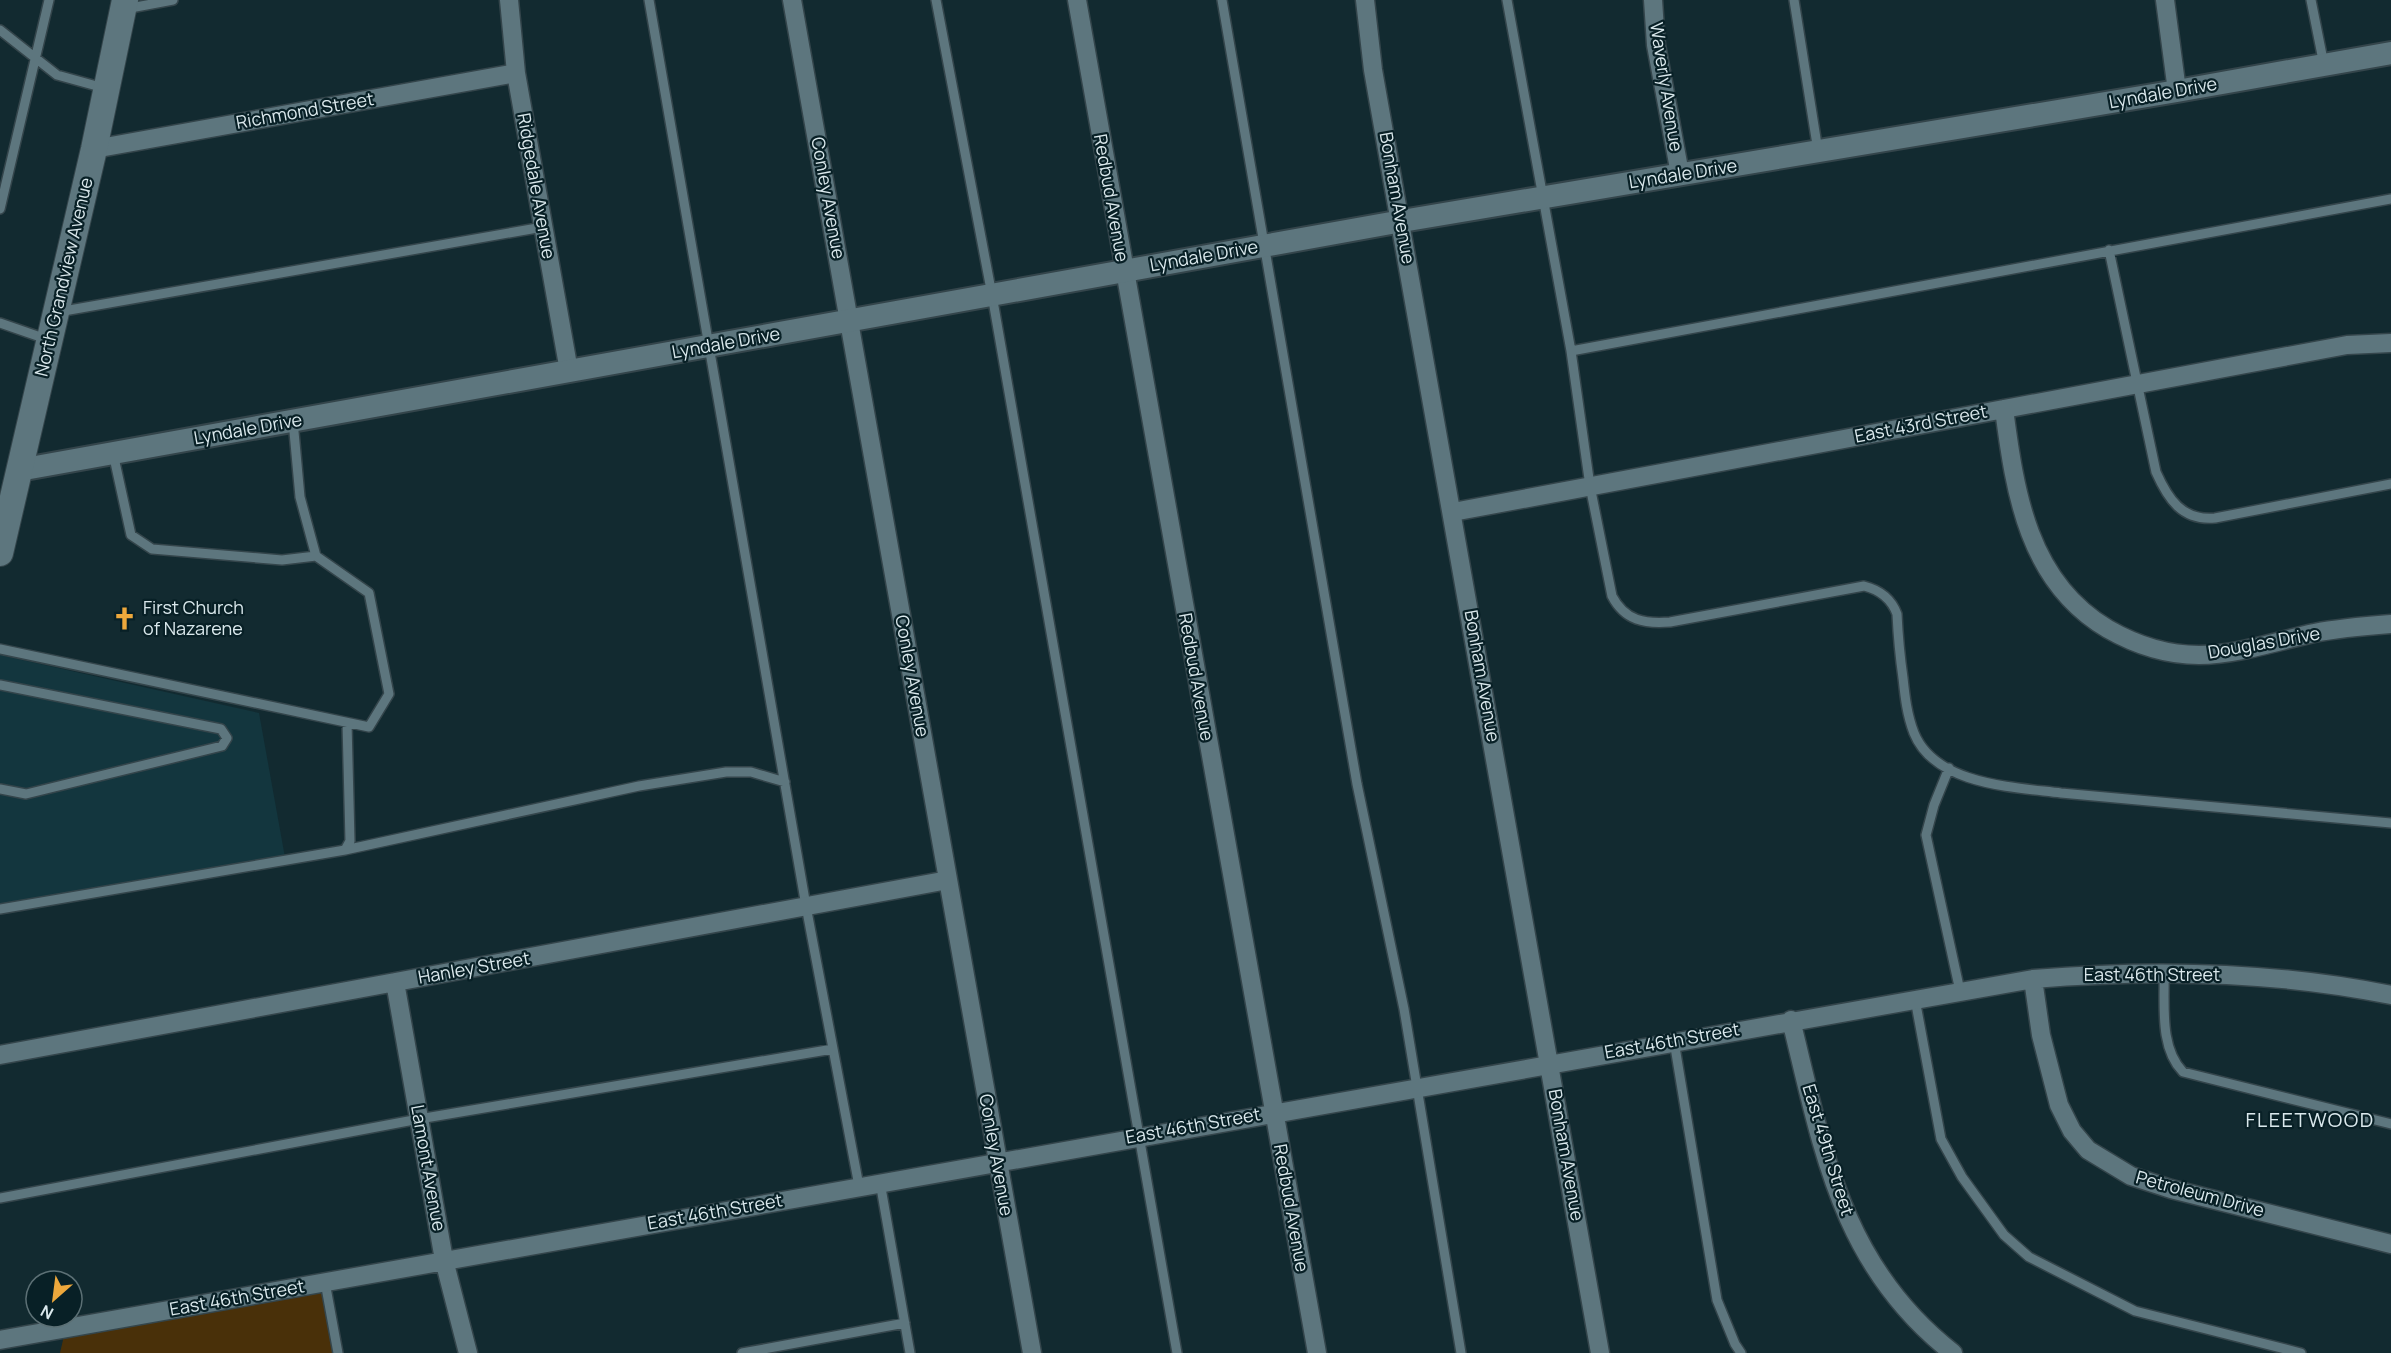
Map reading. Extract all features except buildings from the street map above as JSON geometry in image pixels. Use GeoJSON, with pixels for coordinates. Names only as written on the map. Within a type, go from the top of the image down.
{"type":"FeatureCollection","features":[{"type":"Feature","properties":{"kind":"main road","name":"North Grandview Avenue"},"geometry":{"type":"LineString","coordinates":[[0,553],[94,148],[123,5]]}},
{"type":"Feature","properties":{"kind":"street","name":"Ridgedale Avenue"},"geometry":{"type":"LineString","coordinates":[[509,0],[516,73],[569,371]]}},
{"type":"Feature","properties":{"kind":"street","name":"Conley Avenue"},"geometry":{"type":"LineString","coordinates":[[792,0],[1032,1353]]}},
{"type":"Feature","properties":{"kind":"street","name":"Redbud Avenue"},"geometry":{"type":"LineString","coordinates":[[1077,0],[1317,1353]]}},
{"type":"Feature","properties":{"kind":"street","name":"Bonham Avenue"},"geometry":{"type":"LineString","coordinates":[[1365,0],[1373,70],[1402,221],[1600,1353]]}},
{"type":"Feature","properties":{"kind":"street","name":"Waverly Avenue"},"geometry":{"type":"LineString","coordinates":[[1653,0],[1656,45],[1680,174]]}},
{"type":"Feature","properties":{"kind":"street"},"geometry":{"type":"LineString","coordinates":[[2165,0],[2177,91]]}},
{"type":"Feature","properties":{"kind":"street","name":"Lyndale Drive"},"geometry":{"type":"LineString","coordinates":[[19,470],[1402,221],[2391,53]]}},
{"type":"Feature","properties":{"kind":"street","name":"Richmond Street"},"geometry":{"type":"LineString","coordinates":[[94,148],[516,73]]}},
{"type":"Feature","properties":{"kind":"street","name":"East 43rd Street"},"geometry":{"type":"LineString","coordinates":[[1453,512],[2347,345],[2391,343]]}},
{"type":"Feature","properties":{"kind":"street","name":"Douglas Drive"},"geometry":{"type":"LineString","coordinates":[[2004,409],[2017,492],[2033,546],[2051,576],[2070,600],[2095,621],[2122,636],[2148,647],[2173,653],[2200,655],[2317,633],[2391,624]]}},
{"type":"Feature","properties":{"kind":"street","name":"Hanley Street"},"geometry":{"type":"LineString","coordinates":[[0,1055],[948,880]]}},
{"type":"Feature","properties":{"kind":"street","name":"East 46th Street"},"geometry":{"type":"LineString","coordinates":[[0,1340],[1791,1020],[2033,979],[2164,972],[2284,979],[2391,995]]}},
{"type":"Feature","properties":{"kind":"street","name":"Petroleum Drive"},"geometry":{"type":"LineString","coordinates":[[2033,979],[2041,1035],[2059,1105],[2072,1131],[2088,1150],[2131,1176],[2171,1189],[2391,1244]]}},
{"type":"Feature","properties":{"kind":"street","name":"Lamont Avenue"},"geometry":{"type":"LineString","coordinates":[[395,982],[444,1260],[468,1353]]}},
{"type":"Feature","properties":{"kind":"street","name":"East 49th Street"},"geometry":{"type":"LineString","coordinates":[[1791,1020],[1814,1115],[1835,1185],[1856,1236],[1878,1276],[1903,1308],[1953,1353]]}},
{"type":"Feature","properties":{"kind":"lane"},"geometry":{"type":"LineString","coordinates":[[0,209],[49,0]]}},
{"type":"Feature","properties":{"kind":"lane"},"geometry":{"type":"LineString","coordinates":[[123,5],[173,0]]}},
{"type":"Feature","properties":{"kind":"lane"},"geometry":{"type":"LineString","coordinates":[[649,0],[711,345],[806,906],[859,1186]]}},
{"type":"Feature","properties":{"kind":"lane"},"geometry":{"type":"LineString","coordinates":[[936,0],[992,294],[1137,1137],[1177,1353]]}},
{"type":"Feature","properties":{"kind":"lane"},"geometry":{"type":"LineString","coordinates":[[1222,0],[1357,784],[1404,1009],[1461,1353]]}},
{"type":"Feature","properties":{"kind":"lane"},"geometry":{"type":"LineString","coordinates":[[1507,0],[1571,351],[1590,486],[1612,596],[1621,611],[1639,621],[1660,623],[1701,618],[1864,586],[1881,592],[1894,604],[1907,709],[1914,734],[1927,754],[1966,777],[2021,788],[2391,823]]}},
{"type":"Feature","properties":{"kind":"lane"},"geometry":{"type":"LineString","coordinates":[[1794,0],[1818,151]]}},
{"type":"Feature","properties":{"kind":"lane"},"geometry":{"type":"LineString","coordinates":[[2311,0],[2324,65]]}},
{"type":"Feature","properties":{"kind":"lane"},"geometry":{"type":"LineString","coordinates":[[0,30],[57,75],[107,89]]}},
{"type":"Feature","properties":{"kind":"lane"},"geometry":{"type":"LineString","coordinates":[[1571,351],[2391,198]]}},
{"type":"Feature","properties":{"kind":"lane"},"geometry":{"type":"LineString","coordinates":[[56,312],[543,227]]}},
{"type":"Feature","properties":{"kind":"lane"},"geometry":{"type":"LineString","coordinates":[[2109,250],[2156,472],[2176,507],[2194,518],[2215,518],[2391,484]]}},
{"type":"Feature","properties":{"kind":"lane"},"geometry":{"type":"LineString","coordinates":[[0,323],[50,340]]}},
{"type":"Feature","properties":{"kind":"lane"},"geometry":{"type":"LineString","coordinates":[[0,649],[369,727],[389,694],[369,593],[316,556],[300,497],[293,421]]}},
{"type":"Feature","properties":{"kind":"lane"},"geometry":{"type":"LineString","coordinates":[[113,453],[131,535],[152,549],[282,560],[316,556]]}},
{"type":"Feature","properties":{"kind":"lane"},"geometry":{"type":"LineString","coordinates":[[0,685],[221,729],[227,738],[222,746],[26,794],[0,789]]}},
{"type":"Feature","properties":{"kind":"lane"},"geometry":{"type":"LineString","coordinates":[[345,850],[350,841],[347,723]]}},
{"type":"Feature","properties":{"kind":"lane"},"geometry":{"type":"LineString","coordinates":[[1949,768],[1934,805],[1926,835],[1960,991]]}},
{"type":"Feature","properties":{"kind":"lane"},"geometry":{"type":"LineString","coordinates":[[0,909],[345,850],[639,786],[715,774],[751,772],[785,782]]}},
{"type":"Feature","properties":{"kind":"lane"},"geometry":{"type":"LineString","coordinates":[[2164,972],[2166,1037],[2171,1059],[2183,1072],[2391,1124]]}},
{"type":"Feature","properties":{"kind":"lane"},"geometry":{"type":"LineString","coordinates":[[1915,999],[1941,1139],[1962,1177],[2004,1235],[2029,1257],[2134,1311],[2301,1353]]}},
{"type":"Feature","properties":{"kind":"lane"},"geometry":{"type":"LineString","coordinates":[[1674,1041],[1717,1300],[1735,1344],[1742,1353]]}},
{"type":"Feature","properties":{"kind":"lane"},"geometry":{"type":"LineString","coordinates":[[0,1198],[419,1119],[833,1049]]}},
{"type":"Feature","properties":{"kind":"lane"},"geometry":{"type":"LineString","coordinates":[[880,1182],[910,1353]]}},
{"type":"Feature","properties":{"kind":"lane"},"geometry":{"type":"LineString","coordinates":[[325,1282],[339,1353]]}},
{"type":"Feature","properties":{"kind":"lane"},"geometry":{"type":"LineString","coordinates":[[742,1353],[905,1323]]}},
{"type":"Feature","properties":{"kind":"shaded area"},"geometry":{"type":"Polygon","coordinates":[[[0,655],[259,713],[286,863],[0,912],[0,655]]]}},
{"type":"Feature","properties":{"kind":"shaded area"},"geometry":{"type":"Polygon","coordinates":[[[324,1282],[338,1353],[60,1353],[66,1329],[84,1329],[84,1324],[324,1282]]]}},
{"type":"Feature","properties":{"kind":"place","name":"First Church of Nazarene"},"geometry":{"type":"Point","coordinates":[125,618]}},
{"type":"Feature","properties":{"kind":"district","name":"FLEETWOOD"},"geometry":{"type":"Point","coordinates":[2310,1120]}}]}
